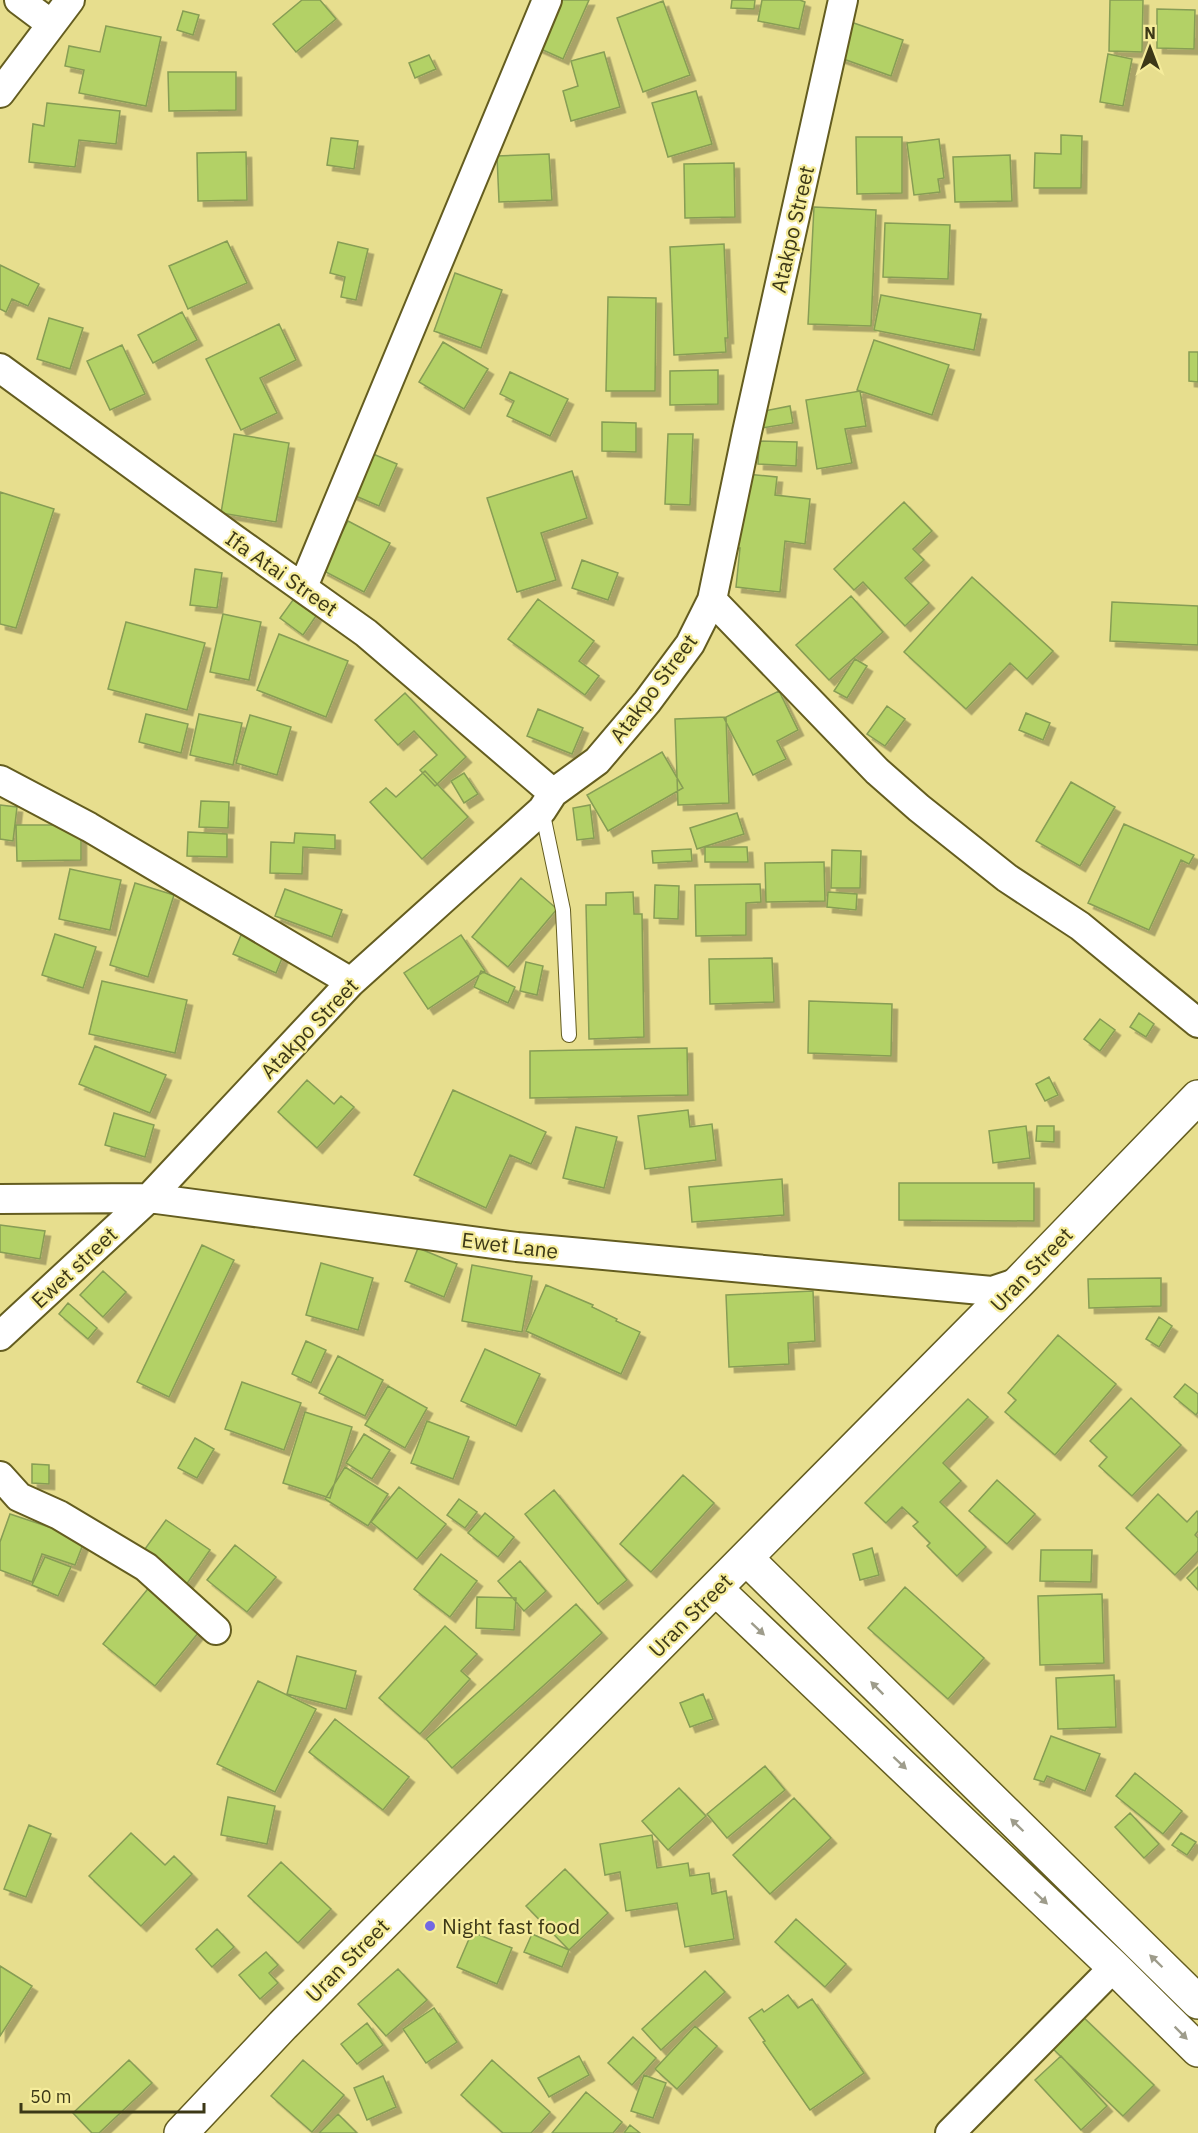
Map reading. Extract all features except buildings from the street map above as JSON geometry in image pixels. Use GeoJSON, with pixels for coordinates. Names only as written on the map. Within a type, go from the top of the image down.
{"type":"FeatureCollection","features":[{"type":"Feature","properties":{"kind":"street"},"geometry":{"type":"LineString","coordinates":[[19,0],[51,24]]}},
{"type":"Feature","properties":{"kind":"street"},"geometry":{"type":"LineString","coordinates":[[0,93],[70,0]]}},
{"type":"Feature","properties":{"kind":"street"},"geometry":{"type":"LineString","coordinates":[[303,587],[547,0]]}},
{"type":"Feature","properties":{"kind":"street","name":"Atakpo Street"},"geometry":{"type":"LineString","coordinates":[[149,1198],[351,982],[547,801],[597,761],[647,702],[690,644],[712,600],[843,0]]}},
{"type":"Feature","properties":{"kind":"street","name":"Ifa Atai Street"},"geometry":{"type":"LineString","coordinates":[[0,368],[366,633],[547,801]]}},
{"type":"Feature","properties":{"kind":"street"},"geometry":{"type":"LineString","coordinates":[[712,600],[877,771],[919,808],[1007,878],[1080,926],[1198,1023]]}},
{"type":"Feature","properties":{"kind":"street"},"geometry":{"type":"LineString","coordinates":[[0,780],[89,827],[351,982]]}},
{"type":"Feature","properties":{"kind":"street","name":"Uran Street"},"geometry":{"type":"LineString","coordinates":[[181,2133],[283,2025],[1019,1282],[1198,1097]]}},
{"type":"Feature","properties":{"kind":"street","name":"Ewet Lane"},"geometry":{"type":"LineString","coordinates":[[0,1199],[149,1198],[517,1247],[992,1291],[1019,1282]]}},
{"type":"Feature","properties":{"kind":"street","name":"Ewet street"},"geometry":{"type":"LineString","coordinates":[[0,1336],[149,1198]]}},
{"type":"Feature","properties":{"kind":"street"},"geometry":{"type":"LineString","coordinates":[[0,1476],[20,1497],[59,1515],[146,1567],[216,1630]]}},
{"type":"Feature","properties":{"kind":"street"},"geometry":{"type":"LineString","coordinates":[[746,1558],[1198,2002]]}},
{"type":"Feature","properties":{"kind":"street"},"geometry":{"type":"LineString","coordinates":[[716,1589],[1198,2049]]}},
{"type":"Feature","properties":{"kind":"street"},"geometry":{"type":"LineString","coordinates":[[950,2133],[1114,1967]]}},
{"type":"Feature","properties":{"kind":"lane"},"geometry":{"type":"LineString","coordinates":[[547,801],[563,910],[569,1035]]}},
{"type":"Feature","properties":{"kind":"place","name":"Night fast food"},"geometry":{"type":"Point","coordinates":[430,1926]}}]}
